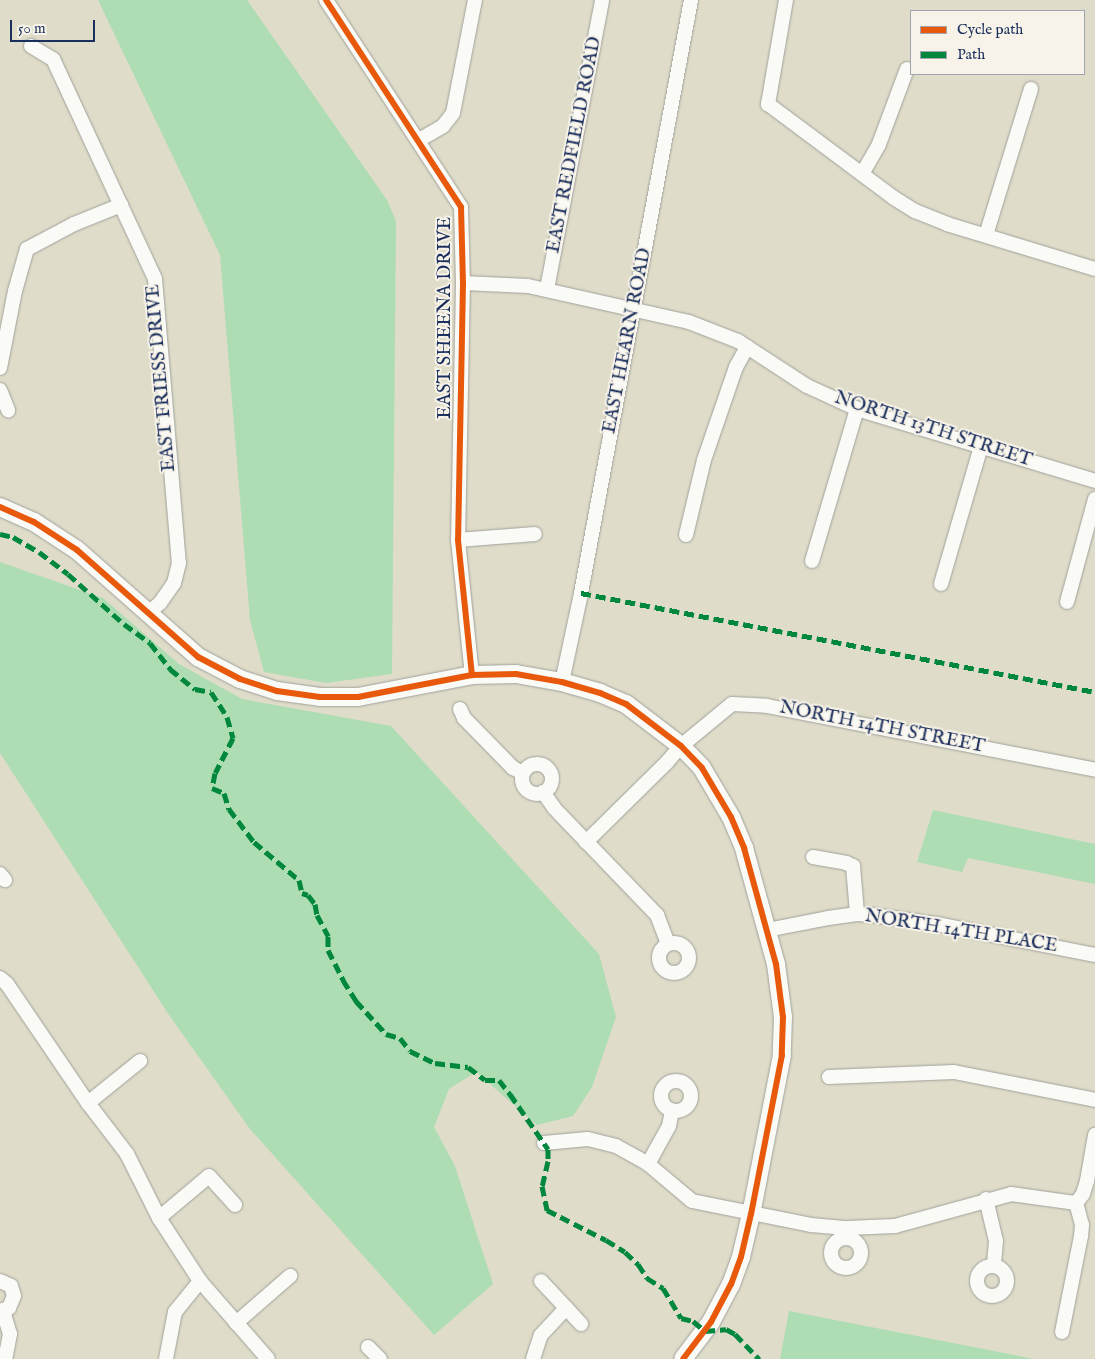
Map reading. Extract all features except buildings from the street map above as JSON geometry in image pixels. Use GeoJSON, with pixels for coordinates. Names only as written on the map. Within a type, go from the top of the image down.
{"type":"FeatureCollection","features":[{"type":"Feature","properties":{"kind":"street"},"geometry":{"type":"LineString","coordinates":[[419,140],[443,126],[453,113],[458,97],[475,0]]}},
{"type":"Feature","properties":{"kind":"street","name":"EAST REDFIELD ROAD"},"geometry":{"type":"LineString","coordinates":[[547,289],[602,0]]}},
{"type":"Feature","properties":{"kind":"street","name":"EAST HEARN ROAD"},"geometry":{"type":"LineString","coordinates":[[562,682],[692,0]]}},
{"type":"Feature","properties":{"kind":"street"},"geometry":{"type":"LineString","coordinates":[[786,0],[768,104],[915,211],[947,224],[1095,269]]}},
{"type":"Feature","properties":{"kind":"street","name":"EAST SHEENA DRIVE"},"geometry":{"type":"LineString","coordinates":[[329,1],[461,207],[463,283],[458,540],[472,675]]}},
{"type":"Feature","properties":{"kind":"street","name":"EAST FRIESS DRIVE"},"geometry":{"type":"LineString","coordinates":[[31,46],[53,59],[147,257],[155,280],[179,563],[174,583],[160,603],[147,614]]}},
{"type":"Feature","properties":{"kind":"street"},"geometry":{"type":"LineString","coordinates":[[862,174],[878,144],[907,68]]}},
{"type":"Feature","properties":{"kind":"street"},"geometry":{"type":"LineString","coordinates":[[986,235],[1030,89]]}},
{"type":"Feature","properties":{"kind":"street"},"geometry":{"type":"LineString","coordinates":[[0,368],[15,291],[27,249],[74,224],[121,205]]}},
{"type":"Feature","properties":{"kind":"street","name":"NORTH 13TH STREET"},"geometry":{"type":"LineString","coordinates":[[463,283],[528,286],[547,289],[584,300],[634,309],[704,327],[747,347],[807,386],[857,409],[1095,481]]}},
{"type":"Feature","properties":{"kind":"street"},"geometry":{"type":"LineString","coordinates":[[686,535],[704,460],[736,367],[747,347]]}},
{"type":"Feature","properties":{"kind":"street"},"geometry":{"type":"LineString","coordinates":[[0,390],[8,410]]}},
{"type":"Feature","properties":{"kind":"street"},"geometry":{"type":"LineString","coordinates":[[812,561],[857,409]]}},
{"type":"Feature","properties":{"kind":"street"},"geometry":{"type":"LineString","coordinates":[[941,584],[981,446]]}},
{"type":"Feature","properties":{"kind":"street"},"geometry":{"type":"LineString","coordinates":[[1067,602],[1095,499]]}},
{"type":"Feature","properties":{"kind":"street"},"geometry":{"type":"LineString","coordinates":[[0,508],[34,522],[77,550],[147,614],[198,657],[240,678],[292,694],[320,697],[358,697],[472,675],[516,674],[562,682],[600,693],[626,704],[681,746],[702,768],[731,817],[755,881],[776,964],[783,1017],[782,1055],[751,1214],[732,1284],[711,1322],[684,1359]]}},
{"type":"Feature","properties":{"kind":"street"},"geometry":{"type":"LineString","coordinates":[[458,540],[534,534]]}},
{"type":"Feature","properties":{"kind":"street","name":"NORTH 14TH STREET"},"geometry":{"type":"LineString","coordinates":[[586,842],[681,746],[732,704],[767,706],[1095,770]]}},
{"type":"Feature","properties":{"kind":"street"},"geometry":{"type":"LineString","coordinates":[[460,709],[464,718],[507,762],[523,773]]}},
{"type":"Feature","properties":{"kind":"street"},"geometry":{"type":"LineString","coordinates":[[531,764],[546,766],[550,772],[552,780],[548,789],[543,792],[534,793],[528,791],[522,782],[523,773],[531,764]]}},
{"type":"Feature","properties":{"kind":"street"},"geometry":{"type":"LineString","coordinates":[[543,792],[554,808],[657,916],[668,944]]}},
{"type":"Feature","properties":{"kind":"street"},"geometry":{"type":"LineString","coordinates":[[813,857],[846,862],[853,866],[857,914]]}},
{"type":"Feature","properties":{"kind":"street","name":"NORTH 14TH PLACE"},"geometry":{"type":"LineString","coordinates":[[767,930],[790,924],[857,914],[937,924],[1095,955]]}},
{"type":"Feature","properties":{"kind":"street"},"geometry":{"type":"LineString","coordinates":[[0,978],[7,984],[88,1103],[127,1154],[159,1218],[200,1281],[268,1359]]}},
{"type":"Feature","properties":{"kind":"street"},"geometry":{"type":"LineString","coordinates":[[88,1103],[140,1062]]}},
{"type":"Feature","properties":{"kind":"street"},"geometry":{"type":"LineString","coordinates":[[829,1077],[954,1072],[1095,1100]]}},
{"type":"Feature","properties":{"kind":"street"},"geometry":{"type":"LineString","coordinates":[[648,1164],[669,1126],[672,1110]]}},
{"type":"Feature","properties":{"kind":"street"},"geometry":{"type":"LineString","coordinates":[[1076,1203],[1083,1194],[1087,1181],[1095,1134]]}},
{"type":"Feature","properties":{"kind":"street"},"geometry":{"type":"LineString","coordinates":[[544,1143],[588,1139],[616,1146],[648,1164],[692,1201],[847,1233],[895,1226],[986,1199],[1011,1194],[1076,1203]]}},
{"type":"Feature","properties":{"kind":"street"},"geometry":{"type":"LineString","coordinates":[[159,1218],[209,1176],[235,1205]]}},
{"type":"Feature","properties":{"kind":"street"},"geometry":{"type":"LineString","coordinates":[[986,1199],[996,1241],[994,1266]]}},
{"type":"Feature","properties":{"kind":"street"},"geometry":{"type":"LineString","coordinates":[[1062,1332],[1081,1236],[1082,1226],[1076,1203]]}},
{"type":"Feature","properties":{"kind":"street"},"geometry":{"type":"LineString","coordinates":[[236,1323],[290,1276]]}},
{"type":"Feature","properties":{"kind":"street"},"geometry":{"type":"LineString","coordinates":[[0,1281],[10,1286],[14,1296],[12,1304],[1,1311],[10,1334],[5,1359]]}},
{"type":"Feature","properties":{"kind":"street"},"geometry":{"type":"LineString","coordinates":[[166,1359],[175,1312],[200,1281]]}},
{"type":"Feature","properties":{"kind":"street"},"geometry":{"type":"LineString","coordinates":[[541,1281],[581,1324]]}},
{"type":"Feature","properties":{"kind":"street"},"geometry":{"type":"LineString","coordinates":[[533,1359],[541,1335],[566,1308]]}},
{"type":"Feature","properties":{"kind":"street"},"geometry":{"type":"LineString","coordinates":[[368,1347],[380,1359]]}},
{"type":"Feature","properties":{"kind":"green space"},"geometry":{"type":"Polygon","coordinates":[[[98,0],[247,0],[387,200],[396,221],[392,674],[326,683],[264,672],[250,620],[220,255],[98,0]]]}},
{"type":"Feature","properties":{"kind":"green space"},"geometry":{"type":"Polygon","coordinates":[[[0,562],[103,598],[179,664],[242,699],[391,726],[599,954],[616,1017],[592,1087],[573,1116],[537,1125],[476,1072],[449,1089],[434,1127],[455,1166],[493,1284],[434,1335],[250,1129],[169,1015],[0,753],[0,562]]]}},
{"type":"Feature","properties":{"kind":"green space"},"geometry":{"type":"Polygon","coordinates":[[[933,810],[1095,844],[1095,884],[968,858],[962,872],[917,862],[933,810]]]}},
{"type":"Feature","properties":{"kind":"green space"},"geometry":{"type":"Polygon","coordinates":[[[789,1311],[1034,1359],[780,1359],[789,1311]]]}},
{"type":"Feature","properties":{"kind":"marked path"},"geometry":{"type":"LineString","coordinates":[[0,534],[13,537],[39,552],[68,574],[124,624],[150,643],[170,669],[195,689],[211,692],[227,717],[233,738],[215,773],[212,788],[224,793],[229,809],[254,842],[299,880],[302,893],[308,895],[315,904],[317,915],[328,936],[328,950],[343,980],[356,1001],[386,1034],[400,1038],[410,1051],[435,1063],[468,1067],[485,1080],[499,1080],[548,1149],[548,1161],[542,1186],[547,1210],[606,1240],[625,1252],[638,1264],[647,1278],[663,1288],[681,1318],[693,1321],[705,1331],[726,1329],[735,1334],[759,1359]]}},
{"type":"Feature","properties":{"kind":"marked path"},"geometry":{"type":"LineString","coordinates":[[581,593],[1095,692]]}},
{"type":"Feature","properties":{"kind":"cycle path"},"geometry":{"type":"LineString","coordinates":[[326,0],[461,207],[463,283],[458,540],[472,675]]}},
{"type":"Feature","properties":{"kind":"cycle path"},"geometry":{"type":"LineString","coordinates":[[0,507],[34,522],[77,550],[198,657],[240,679],[277,691],[320,697],[358,697],[472,675],[516,674],[562,682],[600,693],[626,704],[681,746],[702,768],[731,817],[744,848],[776,964],[783,1017],[782,1055],[741,1257],[731,1284],[711,1322],[683,1359]]}}]}
